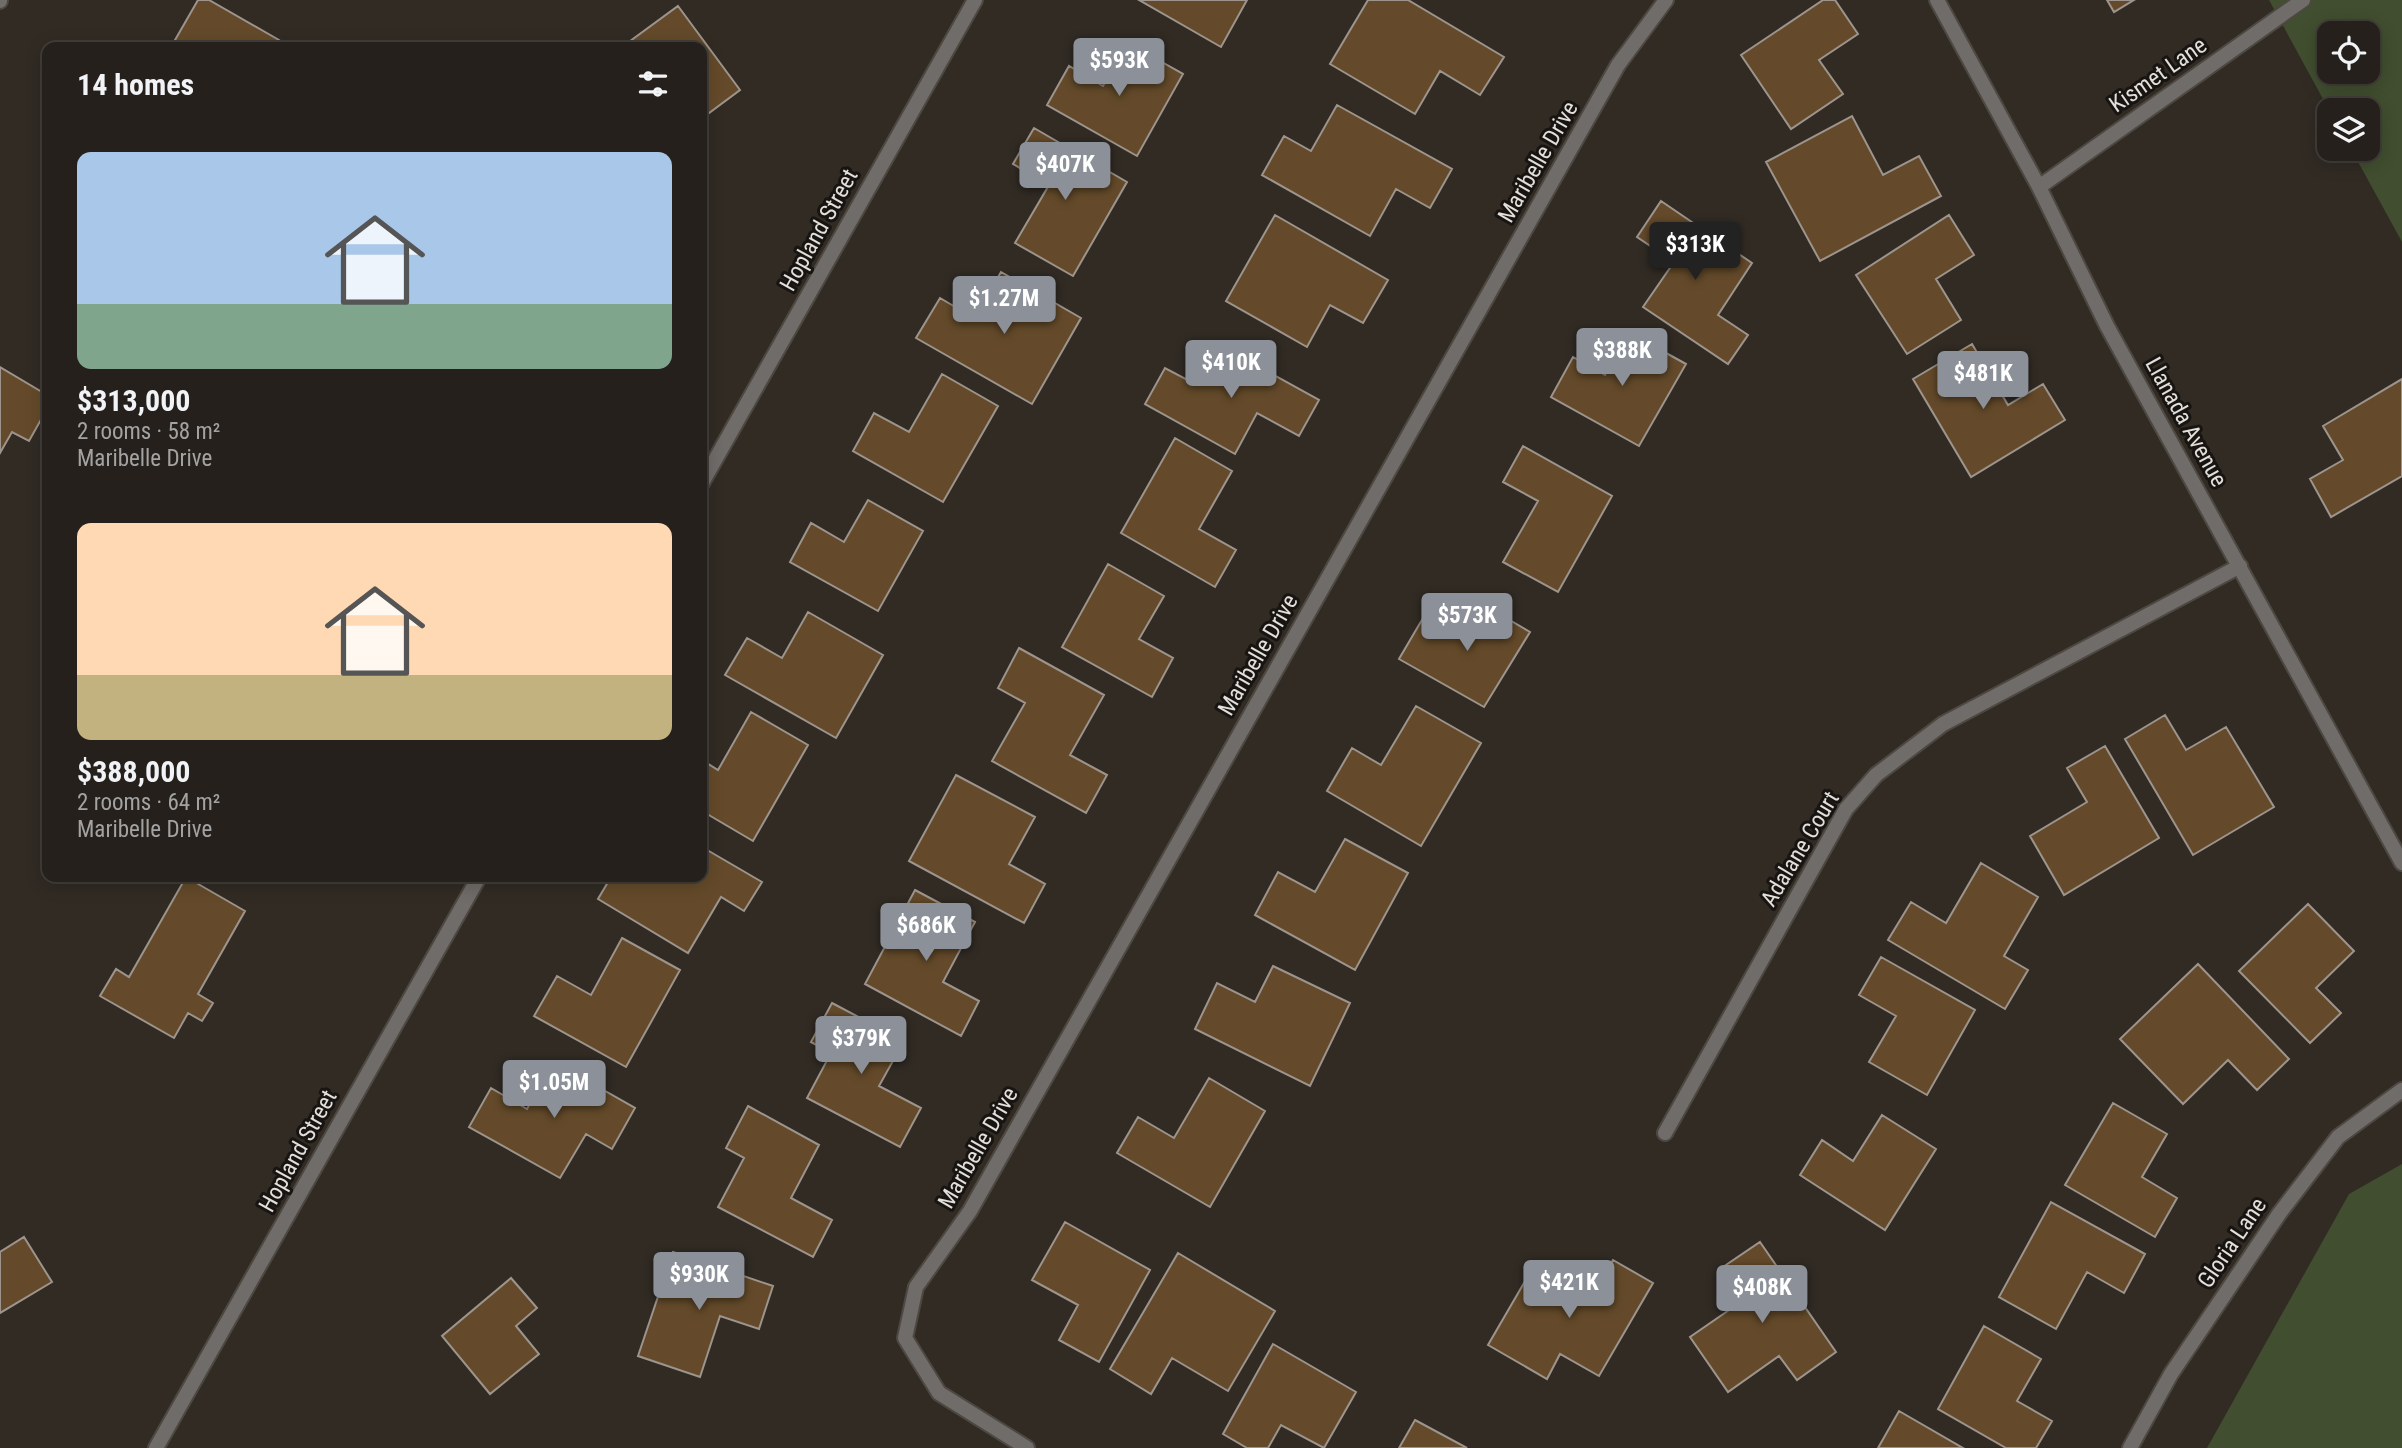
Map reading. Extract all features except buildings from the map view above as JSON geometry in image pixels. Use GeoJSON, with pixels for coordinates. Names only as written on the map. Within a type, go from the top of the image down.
{"type":"FeatureCollection","features":[{"type":"Feature","properties":{"kind":"street","name":"Hopland Street"},"geometry":{"type":"LineString","coordinates":[[707,474],[975,0]]}},
{"type":"Feature","properties":{"kind":"street","name":"Maribelle Drive"},"geometry":{"type":"LineString","coordinates":[[1027,1448],[939,1393],[905,1338],[916,1287],[970,1210],[1618,65],[1666,0]]}},
{"type":"Feature","properties":{"kind":"street","name":"Llanada Avenue"},"geometry":{"type":"LineString","coordinates":[[1937,0],[2039,187],[2106,326],[2402,863]]}},
{"type":"Feature","properties":{"kind":"street","name":"Kismet Lane"},"geometry":{"type":"LineString","coordinates":[[2039,187],[2303,0]]}},
{"type":"Feature","properties":{"kind":"street","name":"Adalane Court"},"geometry":{"type":"LineString","coordinates":[[1665,1133],[1846,809],[1876,775],[1943,724],[2240,566]]}},
{"type":"Feature","properties":{"kind":"street","name":"Hopland Street"},"geometry":{"type":"LineString","coordinates":[[156,1448],[476,882]]}},
{"type":"Feature","properties":{"kind":"street","name":"Gloria Lane"},"geometry":{"type":"LineString","coordinates":[[2130,1448],[2171,1374],[2279,1214],[2338,1137],[2402,1090]]}},
{"type":"Feature","properties":{"kind":"green space"},"geometry":{"type":"Polygon","coordinates":[[[2269,0],[2402,0],[2402,242],[2358,161],[2380,161],[2380,98],[2322,98],[2269,0]]]}},
{"type":"Feature","properties":{"kind":"green space"},"geometry":{"type":"Polygon","coordinates":[[[2402,1164],[2402,1448],[2207,1448],[2349,1194],[2402,1164]]]}}]}
